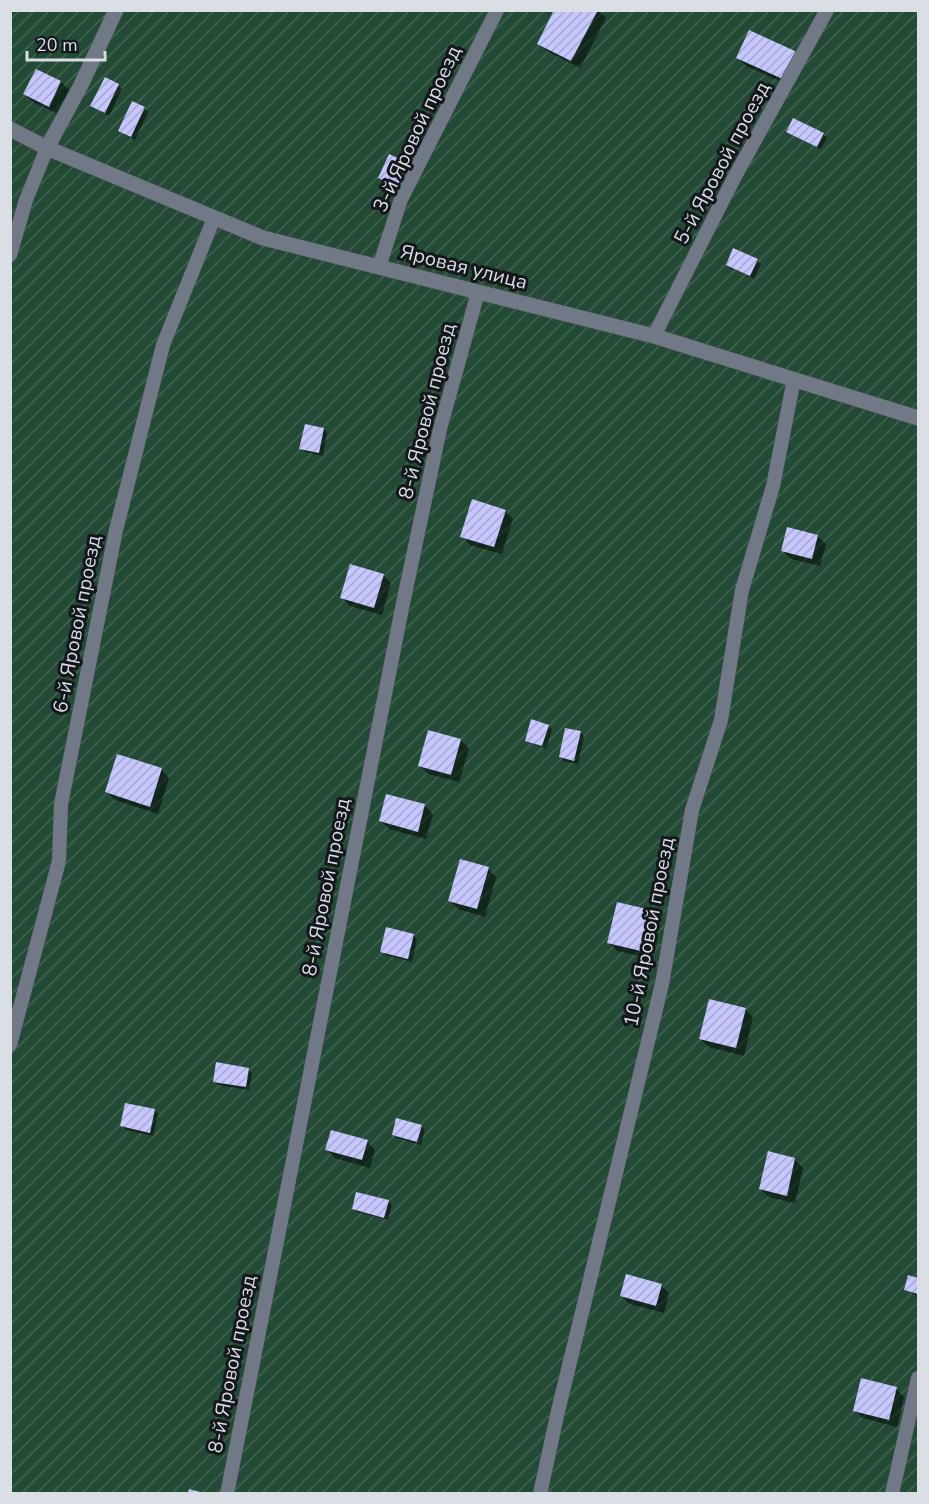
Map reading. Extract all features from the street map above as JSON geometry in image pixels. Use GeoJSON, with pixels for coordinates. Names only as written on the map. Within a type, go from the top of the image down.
{"type":"FeatureCollection","features":[{"type":"Feature","properties":{"kind":"street"},"geometry":{"type":"LineString","coordinates":[[47,148],[81,85],[116,10]]}},
{"type":"Feature","properties":{"kind":"street","name":"Яровая улица"},"geometry":{"type":"LineString","coordinates":[[10,129],[47,148],[263,238],[654,336],[918,418]]}},
{"type":"Feature","properties":{"kind":"lane","name":"3-й Яровой проезд"},"geometry":{"type":"LineString","coordinates":[[379,267],[401,199],[497,10]]}},
{"type":"Feature","properties":{"kind":"lane","name":"5-й Яровой проезд"},"geometry":{"type":"LineString","coordinates":[[654,336],[734,178],[826,10]]}},
{"type":"Feature","properties":{"kind":"lane"},"geometry":{"type":"LineString","coordinates":[[10,255],[26,200],[47,148]]}},
{"type":"Feature","properties":{"kind":"lane","name":"6-й Яровой проезд"},"geometry":{"type":"LineString","coordinates":[[10,1045],[59,861],[61,804],[116,530],[163,345],[214,219]]}},
{"type":"Feature","properties":{"kind":"lane","name":"8-й Яровой проезд"},"geometry":{"type":"LineString","coordinates":[[227,1494],[402,608],[440,429],[478,292]]}},
{"type":"Feature","properties":{"kind":"lane","name":"10-й Яровой проезд"},"geometry":{"type":"LineString","coordinates":[[540,1494],[558,1411],[662,984],[692,810],[721,720],[742,590],[773,486],[794,379]]}},
{"type":"Feature","properties":{"kind":"lane"},"geometry":{"type":"LineString","coordinates":[[892,1494],[918,1378]]}},
{"type":"Feature","properties":{"kind":"green space"},"geometry":{"type":"Polygon","coordinates":[[[11,11],[918,11],[918,1493],[11,1493],[11,11]]]}},
{"type":"Feature","properties":{"kind":"building"},"geometry":{"type":"Polygon","coordinates":[[[554,10],[598,10],[571,61],[537,44],[554,10]]]}},
{"type":"Feature","properties":{"kind":"building"},"geometry":{"type":"Polygon","coordinates":[[[749,30],[797,52],[785,80],[736,58],[749,30]]]}},
{"type":"Feature","properties":{"kind":"building"},"geometry":{"type":"Polygon","coordinates":[[[36,69],[61,81],[49,107],[23,94],[36,69]]]}},
{"type":"Feature","properties":{"kind":"building"},"geometry":{"type":"Polygon","coordinates":[[[105,77],[119,84],[105,113],[90,106],[105,77]]]}},
{"type":"Feature","properties":{"kind":"building"},"geometry":{"type":"Polygon","coordinates":[[[132,101],[145,107],[131,137],[118,131],[132,101]]]}},
{"type":"Feature","properties":{"kind":"building"},"geometry":{"type":"Polygon","coordinates":[[[793,118],[824,133],[817,147],[786,132],[793,118]]]}},
{"type":"Feature","properties":{"kind":"building"},"geometry":{"type":"Polygon","coordinates":[[[389,154],[408,163],[397,187],[378,178],[389,154]]]}},
{"type":"Feature","properties":{"kind":"building"},"geometry":{"type":"Polygon","coordinates":[[[733,248],[758,259],[750,276],[726,265],[733,248]]]}},
{"type":"Feature","properties":{"kind":"building"},"geometry":{"type":"Polygon","coordinates":[[[305,424],[324,428],[319,453],[299,449],[305,424]]]}},
{"type":"Feature","properties":{"kind":"building"},"geometry":{"type":"Polygon","coordinates":[[[472,499],[506,510],[494,547],[460,537],[472,499]]]}},
{"type":"Feature","properties":{"kind":"building"},"geometry":{"type":"Polygon","coordinates":[[[787,527],[818,535],[812,559],[781,551],[787,527]]]}},
{"type":"Feature","properties":{"kind":"building"},"geometry":{"type":"Polygon","coordinates":[[[350,564],[384,574],[374,608],[340,598],[350,564]]]}},
{"type":"Feature","properties":{"kind":"building"},"geometry":{"type":"Polygon","coordinates":[[[531,719],[549,725],[542,746],[525,741],[531,719]]]}},
{"type":"Feature","properties":{"kind":"building"},"geometry":{"type":"Polygon","coordinates":[[[565,728],[581,731],[574,761],[559,757],[565,728]]]}},
{"type":"Feature","properties":{"kind":"building"},"geometry":{"type":"Polygon","coordinates":[[[428,730],[461,739],[451,775],[418,766],[428,730]]]}},
{"type":"Feature","properties":{"kind":"building"},"geometry":{"type":"Polygon","coordinates":[[[117,754],[162,768],[150,807],[105,792],[117,754]]]}},
{"type":"Feature","properties":{"kind":"building"},"geometry":{"type":"Polygon","coordinates":[[[386,794],[425,804],[418,832],[379,821],[386,794]]]}},
{"type":"Feature","properties":{"kind":"building"},"geometry":{"type":"Polygon","coordinates":[[[460,859],[489,867],[477,909],[448,901],[460,859]]]}},
{"type":"Feature","properties":{"kind":"building"},"geometry":{"type":"Polygon","coordinates":[[[617,902],[651,910],[641,951],[607,943],[617,902]]]}},
{"type":"Feature","properties":{"kind":"building"},"geometry":{"type":"Polygon","coordinates":[[[386,927],[414,934],[408,959],[380,952],[386,927]]]}},
{"type":"Feature","properties":{"kind":"building"},"geometry":{"type":"Polygon","coordinates":[[[709,999],[746,1008],[736,1048],[699,1039],[709,999]]]}},
{"type":"Feature","properties":{"kind":"building"},"geometry":{"type":"Polygon","coordinates":[[[216,1062],[249,1068],[246,1087],[213,1082],[216,1062]]]}},
{"type":"Feature","properties":{"kind":"building"},"geometry":{"type":"Polygon","coordinates":[[[125,1103],[155,1109],[150,1133],[120,1126],[125,1103]]]}},
{"type":"Feature","properties":{"kind":"building"},"geometry":{"type":"Polygon","coordinates":[[[396,1118],[422,1125],[417,1142],[392,1135],[396,1118]]]}},
{"type":"Feature","properties":{"kind":"building"},"geometry":{"type":"Polygon","coordinates":[[[331,1130],[368,1140],[362,1160],[325,1150],[331,1130]]]}},
{"type":"Feature","properties":{"kind":"building"},"geometry":{"type":"Polygon","coordinates":[[[768,1151],[795,1158],[787,1196],[759,1189],[768,1151]]]}},
{"type":"Feature","properties":{"kind":"building"},"geometry":{"type":"Polygon","coordinates":[[[356,1192],[389,1200],[384,1218],[352,1209],[356,1192]]]}},
{"type":"Feature","properties":{"kind":"building"},"geometry":{"type":"Polygon","coordinates":[[[626,1274],[662,1284],[656,1306],[620,1296],[626,1274]]]}},
{"type":"Feature","properties":{"kind":"building"},"geometry":{"type":"Polygon","coordinates":[[[908,1275],[918,1278],[918,1294],[904,1290],[908,1275]]]}},
{"type":"Feature","properties":{"kind":"building"},"geometry":{"type":"Polygon","coordinates":[[[861,1378],[897,1387],[889,1420],[853,1411],[861,1378]]]}},
{"type":"Feature","properties":{"kind":"building"},"geometry":{"type":"Polygon","coordinates":[[[189,1489],[204,1493],[204,1494],[188,1494],[189,1489]]]}}]}
